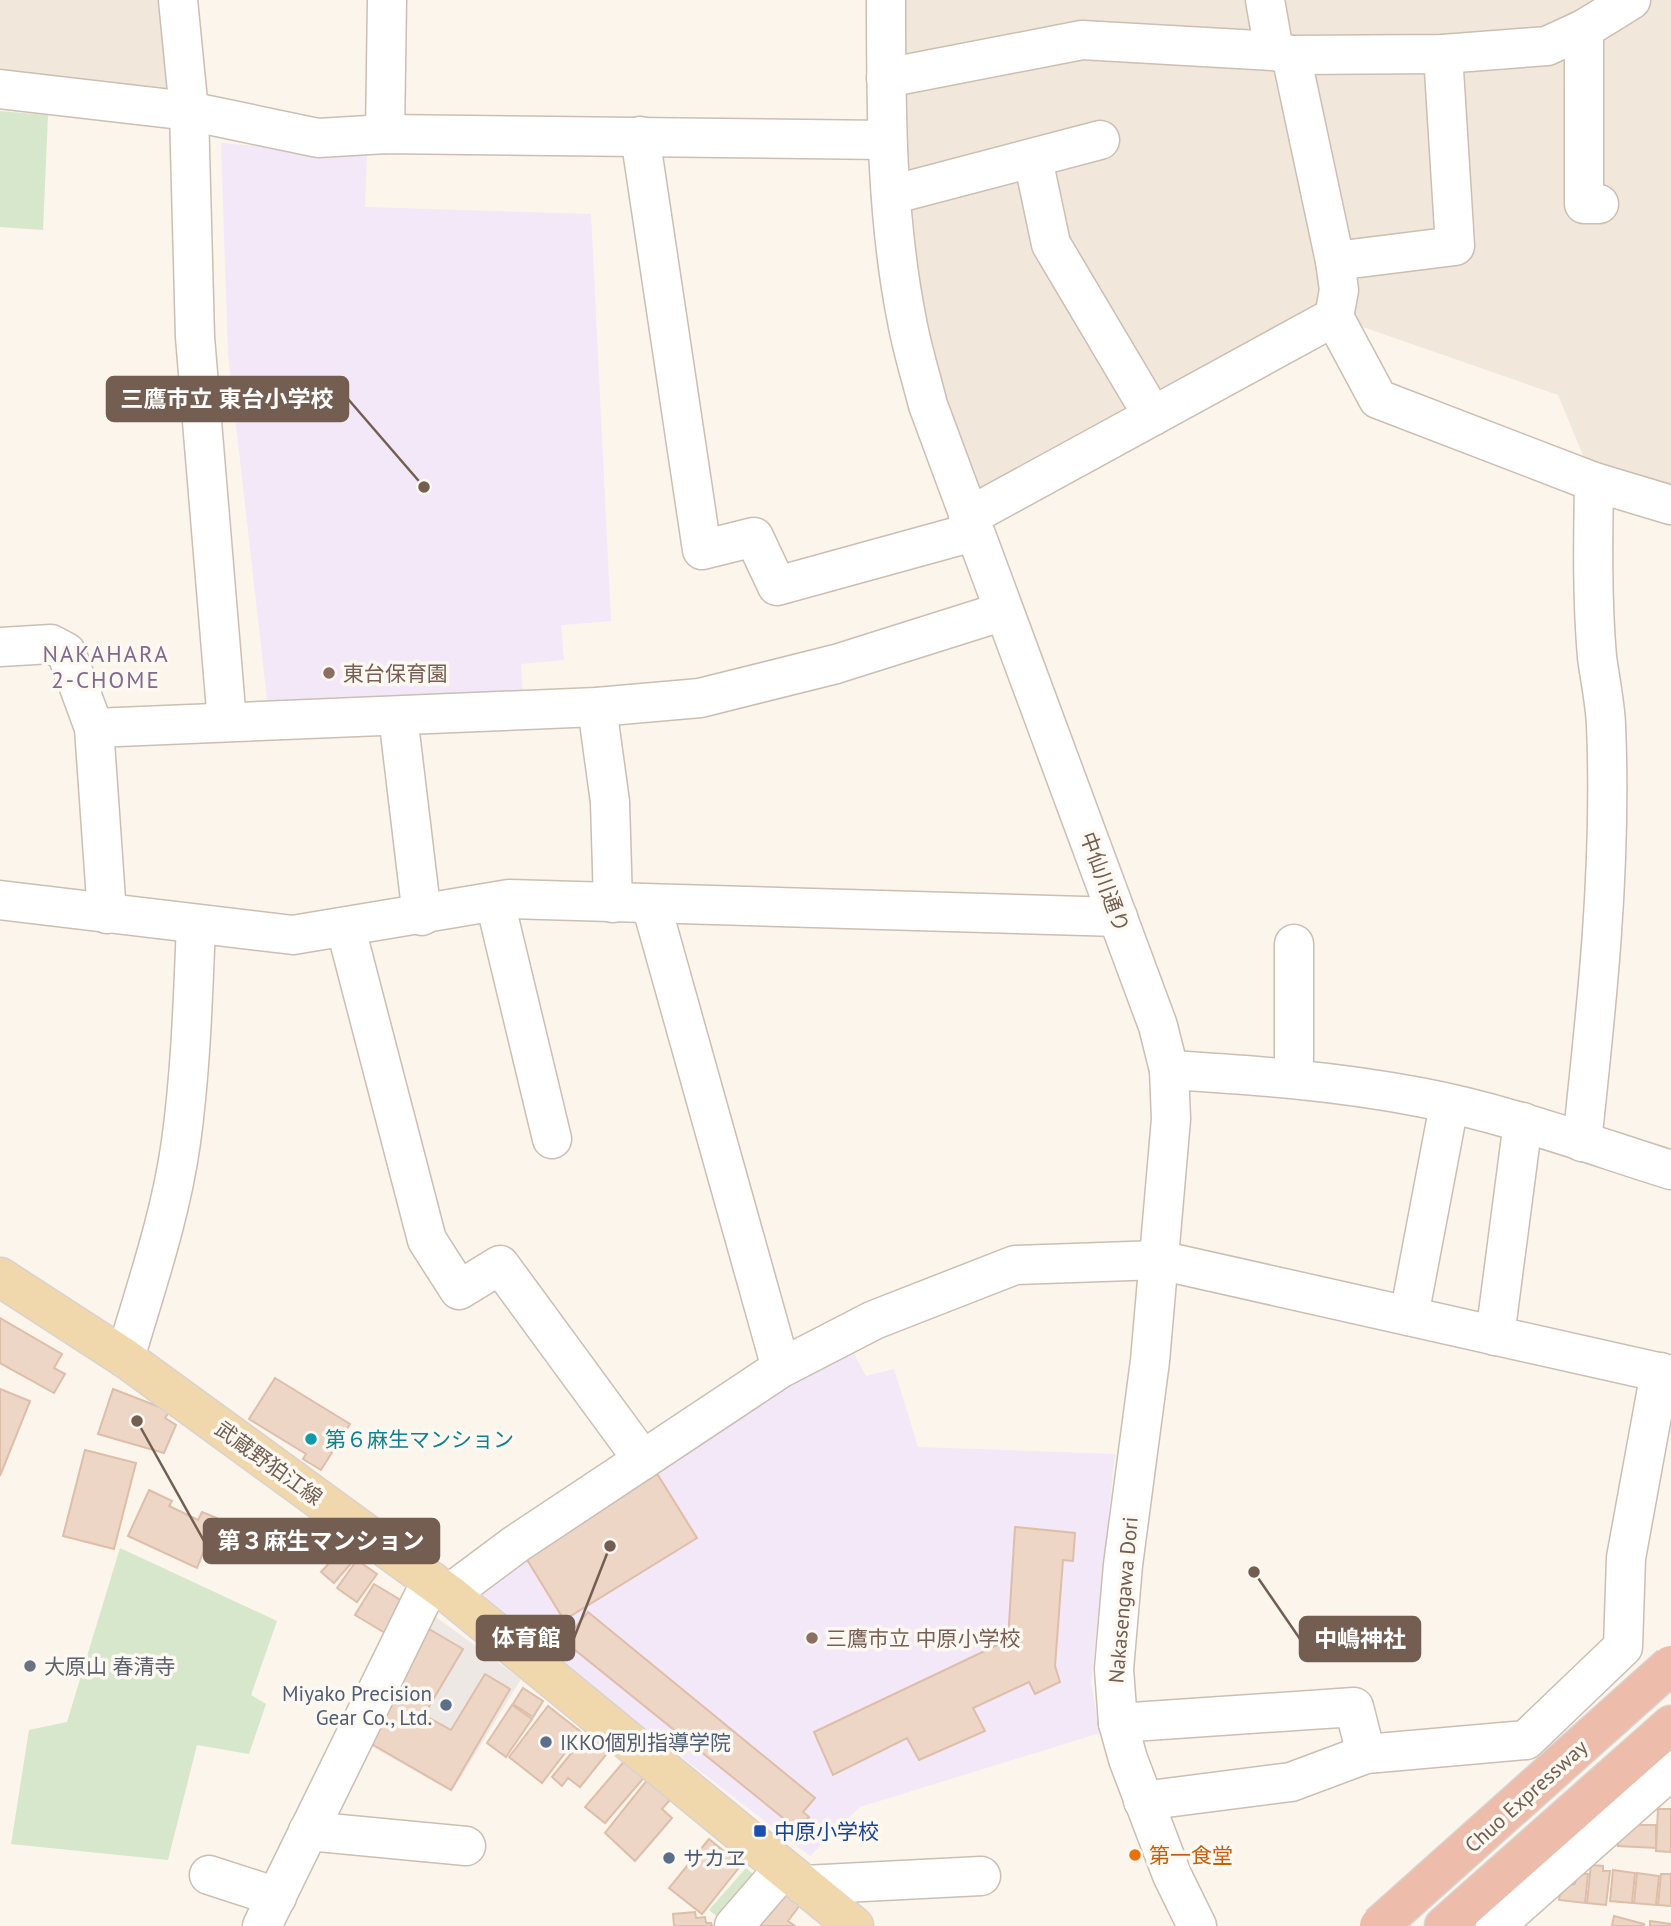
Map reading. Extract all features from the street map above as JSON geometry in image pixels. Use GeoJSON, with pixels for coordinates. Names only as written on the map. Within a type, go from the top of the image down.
{"type":"FeatureCollection","features":[{"type":"Feature","properties":{"kind":"highway","name":"Chuo Expressway"},"geometry":{"type":"LineString","coordinates":[[1379,1926],[1671,1665]]}},
{"type":"Feature","properties":{"kind":"highway","name":"Chuo Expressway"},"geometry":{"type":"LineString","coordinates":[[1444,1926],[1671,1726]]}},
{"type":"Feature","properties":{"kind":"main road","name":"武蔵野狛江線"},"geometry":{"type":"LineString","coordinates":[[0,1277],[125,1358],[440,1587],[854,1926]]}},
{"type":"Feature","properties":{"kind":"street"},"geometry":{"type":"LineString","coordinates":[[178,0],[189,111],[195,337],[226,722]]}},
{"type":"Feature","properties":{"kind":"street"},"geometry":{"type":"LineString","coordinates":[[385,134],[387,0]]}},
{"type":"Feature","properties":{"kind":"street"},"geometry":{"type":"LineString","coordinates":[[0,89],[189,111],[317,138],[385,134],[886,140],[886,0]]}},
{"type":"Feature","properties":{"kind":"street"},"geometry":{"type":"LineString","coordinates":[[1265,0],[1283,53],[1335,261],[1339,290],[1334,317],[1378,399],[1594,482],[1671,505]]}},
{"type":"Feature","properties":{"kind":"street"},"geometry":{"type":"LineString","coordinates":[[886,78],[1082,40],[1283,53],[1443,54],[1547,46],[1584,29],[1631,0]]}},
{"type":"Feature","properties":{"kind":"street"},"geometry":{"type":"LineString","coordinates":[[1584,29],[1584,204],[1599,204]]}},
{"type":"Feature","properties":{"kind":"street"},"geometry":{"type":"LineString","coordinates":[[1335,261],[1455,246],[1443,54]]}},
{"type":"Feature","properties":{"kind":"street"},"geometry":{"type":"LineString","coordinates":[[640,136],[702,550],[754,537],[777,586],[971,524],[1153,416],[1334,317]]}},
{"type":"Feature","properties":{"kind":"street","name":"中仙川通り"},"geometry":{"type":"LineString","coordinates":[[886,140],[907,322],[928,405],[1158,1026],[1169,1070],[1171,1119],[1158,1260]]}},
{"type":"Feature","properties":{"kind":"street"},"geometry":{"type":"LineString","coordinates":[[891,195],[1100,140]]}},
{"type":"Feature","properties":{"kind":"street"},"geometry":{"type":"LineString","coordinates":[[1033,159],[1051,244],[1153,416]]}},
{"type":"Feature","properties":{"kind":"street"},"geometry":{"type":"LineString","coordinates":[[1581,1142],[1598,991],[1606,832],[1606,723],[1597,656],[1592,561],[1594,482]]}},
{"type":"Feature","properties":{"kind":"street"},"geometry":{"type":"LineString","coordinates":[[94,727],[597,707],[699,698],[836,664],[1004,611]]}},
{"type":"Feature","properties":{"kind":"street"},"geometry":{"type":"LineString","coordinates":[[0,647],[51,644],[66,652],[94,727],[107,914]]}},
{"type":"Feature","properties":{"kind":"street"},"geometry":{"type":"LineString","coordinates":[[597,707],[610,802],[613,903]]}},
{"type":"Feature","properties":{"kind":"street"},"geometry":{"type":"LineString","coordinates":[[398,716],[422,916]]}},
{"type":"Feature","properties":{"kind":"street"},"geometry":{"type":"LineString","coordinates":[[0,900],[293,935],[346,929],[509,899],[1118,917]]}},
{"type":"Feature","properties":{"kind":"street"},"geometry":{"type":"LineString","coordinates":[[495,902],[552,1139]]}},
{"type":"Feature","properties":{"kind":"street"},"geometry":{"type":"LineString","coordinates":[[651,904],[782,1368]]}},
{"type":"Feature","properties":{"kind":"street"},"geometry":{"type":"LineString","coordinates":[[125,1358],[165,1222],[181,1143],[190,1060],[196,924]]}},
{"type":"Feature","properties":{"kind":"street"},"geometry":{"type":"LineString","coordinates":[[346,929],[427,1240],[459,1290],[500,1265],[643,1460]]}},
{"type":"Feature","properties":{"kind":"street"},"geometry":{"type":"LineString","coordinates":[[1294,944],[1294,1077]]}},
{"type":"Feature","properties":{"kind":"street"},"geometry":{"type":"LineString","coordinates":[[1169,1070],[1294,1077],[1422,1097],[1523,1122],[1671,1170]]}},
{"type":"Feature","properties":{"kind":"street"},"geometry":{"type":"LineString","coordinates":[[1409,1316],[1450,1105]]}},
{"type":"Feature","properties":{"kind":"street"},"geometry":{"type":"LineString","coordinates":[[1495,1336],[1523,1122]]}},
{"type":"Feature","properties":{"kind":"street"},"geometry":{"type":"LineString","coordinates":[[209,1875],[270,1912],[308,1831],[440,1587],[516,1545],[782,1368],[874,1320],[1015,1265],[1158,1260],[1666,1373],[1626,1558],[1623,1647],[1526,1740],[1366,1754],[1290,1782],[1143,1801]]}},
{"type":"Feature","properties":{"kind":"street","name":"Nakasengawa Dori"},"geometry":{"type":"LineString","coordinates":[[1158,1260],[1150,1361],[1114,1669],[1118,1723],[1143,1801],[1172,1875],[1197,1926]]}},
{"type":"Feature","properties":{"kind":"street"},"geometry":{"type":"LineString","coordinates":[[1623,1647],[1671,1692]]}},
{"type":"Feature","properties":{"kind":"street"},"geometry":{"type":"LineString","coordinates":[[1118,1723],[1354,1707],[1366,1754]]}},
{"type":"Feature","properties":{"kind":"street"},"geometry":{"type":"LineString","coordinates":[[1495,1926],[1671,1770]]}},
{"type":"Feature","properties":{"kind":"street"},"geometry":{"type":"LineString","coordinates":[[308,1831],[466,1846]]}},
{"type":"Feature","properties":{"kind":"street"},"geometry":{"type":"LineString","coordinates":[[734,1926],[793,1877],[981,1876]]}},
{"type":"Feature","properties":{"kind":"shaded area"},"geometry":{"type":"Polygon","coordinates":[[[0,0],[177,0],[190,105],[0,81],[0,0]]]}},
{"type":"Feature","properties":{"kind":"shaded area"},"geometry":{"type":"Polygon","coordinates":[[[886,0],[1671,0],[1671,505],[1594,482],[1558,395],[1334,317],[968,517],[928,405],[886,0]]]}},
{"type":"Feature","properties":{"kind":"shaded area"},"geometry":{"type":"Polygon","coordinates":[[[221,143],[367,155],[365,207],[591,214],[611,621],[561,625],[564,660],[521,664],[523,695],[268,708],[228,354],[221,143]]]}},
{"type":"Feature","properties":{"kind":"shaded area","name":"三鷹市立 中原小学校"},"geometry":{"type":"Polygon","coordinates":[[[853,1352],[866,1376],[894,1369],[918,1447],[1115,1454],[1091,1683],[1100,1733],[860,1807],[810,1856],[468,1592],[755,1404],[853,1352]]]}},
{"type":"Feature","properties":{"kind":"shaded area"},"geometry":{"type":"Polygon","coordinates":[[[429,1612],[521,1679],[452,1792],[360,1740],[429,1612]]]}},
{"type":"Feature","properties":{"kind":"green space"},"geometry":{"type":"Polygon","coordinates":[[[0,111],[48,115],[43,230],[0,227],[0,111]]]}},
{"type":"Feature","properties":{"kind":"green space"},"geometry":{"type":"Polygon","coordinates":[[[120,1548],[277,1621],[251,1695],[266,1704],[249,1754],[197,1745],[168,1860],[11,1844],[29,1730],[67,1722],[120,1548]]]}},
{"type":"Feature","properties":{"kind":"green space"},"geometry":{"type":"Polygon","coordinates":[[[746,1868],[759,1879],[722,1921],[709,1910],[746,1868]]]}},
{"type":"Feature","properties":{"kind":"building"},"geometry":{"type":"Polygon","coordinates":[[[0,1318],[62,1354],[54,1368],[65,1374],[54,1393],[0,1363],[0,1318]]]}},
{"type":"Feature","properties":{"kind":"building","name":"第６麻生マンション"},"geometry":{"type":"Polygon","coordinates":[[[275,1378],[350,1424],[321,1470],[303,1459],[306,1454],[249,1419],[275,1378]]]}},
{"type":"Feature","properties":{"kind":"building"},"geometry":{"type":"Polygon","coordinates":[[[0,1389],[30,1401],[0,1476],[0,1389]]]}},
{"type":"Feature","properties":{"kind":"building"},"geometry":{"type":"Polygon","coordinates":[[[113,1389],[170,1411],[165,1418],[176,1425],[164,1453],[98,1434],[113,1389]]]}},
{"type":"Feature","properties":{"kind":"building"},"geometry":{"type":"Polygon","coordinates":[[[85,1450],[136,1463],[114,1549],[63,1536],[85,1450]]]}},
{"type":"Feature","properties":{"kind":"building"},"geometry":{"type":"Polygon","coordinates":[[[656,1472],[697,1538],[564,1620],[523,1553],[656,1472]]]}},
{"type":"Feature","properties":{"kind":"building"},"geometry":{"type":"Polygon","coordinates":[[[149,1490],[172,1501],[169,1506],[198,1520],[202,1512],[217,1518],[197,1568],[128,1536],[149,1490]]]}},
{"type":"Feature","properties":{"kind":"building"},"geometry":{"type":"Polygon","coordinates":[[[1015,1527],[1075,1533],[1073,1561],[1063,1560],[1055,1666],[1060,1682],[1035,1694],[1029,1682],[973,1708],[985,1731],[919,1760],[907,1738],[833,1775],[814,1732],[1008,1640],[1015,1527]]]}},
{"type":"Feature","properties":{"kind":"building"},"geometry":{"type":"Polygon","coordinates":[[[342,1549],[354,1560],[334,1583],[321,1572],[342,1549]]]}},
{"type":"Feature","properties":{"kind":"building"},"geometry":{"type":"Polygon","coordinates":[[[357,1560],[377,1574],[357,1602],[337,1588],[357,1560]]]}},
{"type":"Feature","properties":{"kind":"building"},"geometry":{"type":"Polygon","coordinates":[[[374,1584],[409,1605],[390,1636],[355,1615],[374,1584]]]}},
{"type":"Feature","properties":{"kind":"building"},"geometry":{"type":"Polygon","coordinates":[[[588,1612],[815,1798],[803,1812],[809,1817],[798,1830],[564,1641],[588,1612]]]}},
{"type":"Feature","properties":{"kind":"building"},"geometry":{"type":"Polygon","coordinates":[[[429,1629],[463,1649],[424,1715],[451,1730],[485,1674],[510,1689],[451,1790],[363,1739],[429,1629]]]}},
{"type":"Feature","properties":{"kind":"building"},"geometry":{"type":"Polygon","coordinates":[[[523,1688],[543,1701],[533,1717],[513,1704],[523,1688]]]}},
{"type":"Feature","properties":{"kind":"building"},"geometry":{"type":"Polygon","coordinates":[[[512,1705],[532,1719],[506,1757],[487,1743],[512,1705]]]}},
{"type":"Feature","properties":{"kind":"building"},"geometry":{"type":"Polygon","coordinates":[[[548,1706],[581,1732],[542,1783],[509,1757],[548,1706]]]}},
{"type":"Feature","properties":{"kind":"building"},"geometry":{"type":"Polygon","coordinates":[[[587,1734],[609,1751],[580,1787],[568,1778],[562,1786],[552,1777],[587,1734]]]}},
{"type":"Feature","properties":{"kind":"building"},"geometry":{"type":"Polygon","coordinates":[[[627,1758],[647,1774],[605,1823],[585,1807],[627,1758]]]}},
{"type":"Feature","properties":{"kind":"building"},"geometry":{"type":"Polygon","coordinates":[[[648,1779],[668,1794],[669,1801],[662,1809],[672,1818],[635,1861],[605,1833],[648,1779]]]}},
{"type":"Feature","properties":{"kind":"building"},"geometry":{"type":"Polygon","coordinates":[[[1658,1809],[1671,1809],[1671,1852],[1656,1851],[1658,1809]]]}},
{"type":"Feature","properties":{"kind":"building"},"geometry":{"type":"Polygon","coordinates":[[[1635,1825],[1656,1825],[1656,1848],[1618,1846],[1618,1835],[1635,1825]]]}},
{"type":"Feature","properties":{"kind":"building"},"geometry":{"type":"Polygon","coordinates":[[[709,1839],[741,1865],[702,1914],[669,1888],[709,1839]]]}},
{"type":"Feature","properties":{"kind":"building"},"geometry":{"type":"Polygon","coordinates":[[[1591,1865],[1603,1866],[1603,1871],[1610,1871],[1606,1905],[1587,1903],[1591,1865]]]}},
{"type":"Feature","properties":{"kind":"building"},"geometry":{"type":"Polygon","coordinates":[[[1613,1870],[1635,1873],[1632,1903],[1610,1901],[1613,1870]]]}},
{"type":"Feature","properties":{"kind":"building"},"geometry":{"type":"Polygon","coordinates":[[[1577,1873],[1588,1874],[1585,1903],[1559,1900],[1561,1887],[1575,1884],[1577,1873]]]}},
{"type":"Feature","properties":{"kind":"building"},"geometry":{"type":"Polygon","coordinates":[[[1637,1873],[1659,1876],[1656,1905],[1634,1903],[1637,1873]]]}},
{"type":"Feature","properties":{"kind":"building"},"geometry":{"type":"Polygon","coordinates":[[[1661,1874],[1671,1874],[1671,1906],[1658,1905],[1661,1874]]]}},
{"type":"Feature","properties":{"kind":"building"},"geometry":{"type":"Polygon","coordinates":[[[779,1889],[800,1905],[788,1921],[795,1926],[750,1926],[779,1889]]]}},
{"type":"Feature","properties":{"kind":"building"},"geometry":{"type":"Polygon","coordinates":[[[695,1912],[696,1918],[705,1917],[706,1923],[711,1923],[712,1926],[674,1926],[673,1914],[695,1912]]]}},
{"type":"Feature","properties":{"kind":"building"},"geometry":{"type":"Polygon","coordinates":[[[1614,1916],[1644,1924],[1644,1926],[1612,1926],[1614,1916]]]}},
{"type":"Feature","properties":{"kind":"building"},"geometry":{"type":"Polygon","coordinates":[[[1650,1921],[1671,1924],[1671,1926],[1650,1926],[1650,1921]]]}},
{"type":"Feature","properties":{"kind":"place","name":"三鷹市立 東台小学校"},"geometry":{"type":"Point","coordinates":[424,487]}},
{"type":"Feature","properties":{"kind":"place","name":"東台保育園"},"geometry":{"type":"Point","coordinates":[329,673]}},
{"type":"Feature","properties":{"kind":"place","name":"第３麻生マンション"},"geometry":{"type":"Point","coordinates":[137,1421]}},
{"type":"Feature","properties":{"kind":"place","name":"第６麻生マンション"},"geometry":{"type":"Point","coordinates":[311,1439]}},
{"type":"Feature","properties":{"kind":"place","name":"体育館"},"geometry":{"type":"Point","coordinates":[610,1546]}},
{"type":"Feature","properties":{"kind":"place","name":"中嶋神社"},"geometry":{"type":"Point","coordinates":[1254,1572]}},
{"type":"Feature","properties":{"kind":"place","name":"三鷹市立 中原小学校"},"geometry":{"type":"Point","coordinates":[812,1638]}},
{"type":"Feature","properties":{"kind":"place","name":"大原山 春清寺"},"geometry":{"type":"Point","coordinates":[30,1666]}},
{"type":"Feature","properties":{"kind":"place","name":"Miyako Precision Gear Co., Ltd."},"geometry":{"type":"Point","coordinates":[446,1705]}},
{"type":"Feature","properties":{"kind":"place","name":"IKKO個別指導学院"},"geometry":{"type":"Point","coordinates":[546,1742]}},
{"type":"Feature","properties":{"kind":"place","name":"中原小学校"},"geometry":{"type":"Point","coordinates":[760,1831]}},
{"type":"Feature","properties":{"kind":"place","name":"第一食堂"},"geometry":{"type":"Point","coordinates":[1135,1855]}},
{"type":"Feature","properties":{"kind":"place","name":"サカヱ"},"geometry":{"type":"Point","coordinates":[669,1858]}},
{"type":"Feature","properties":{"kind":"district","name":"NAKAHARA 2-CHOME"},"geometry":{"type":"Point","coordinates":[106,666]}}]}
